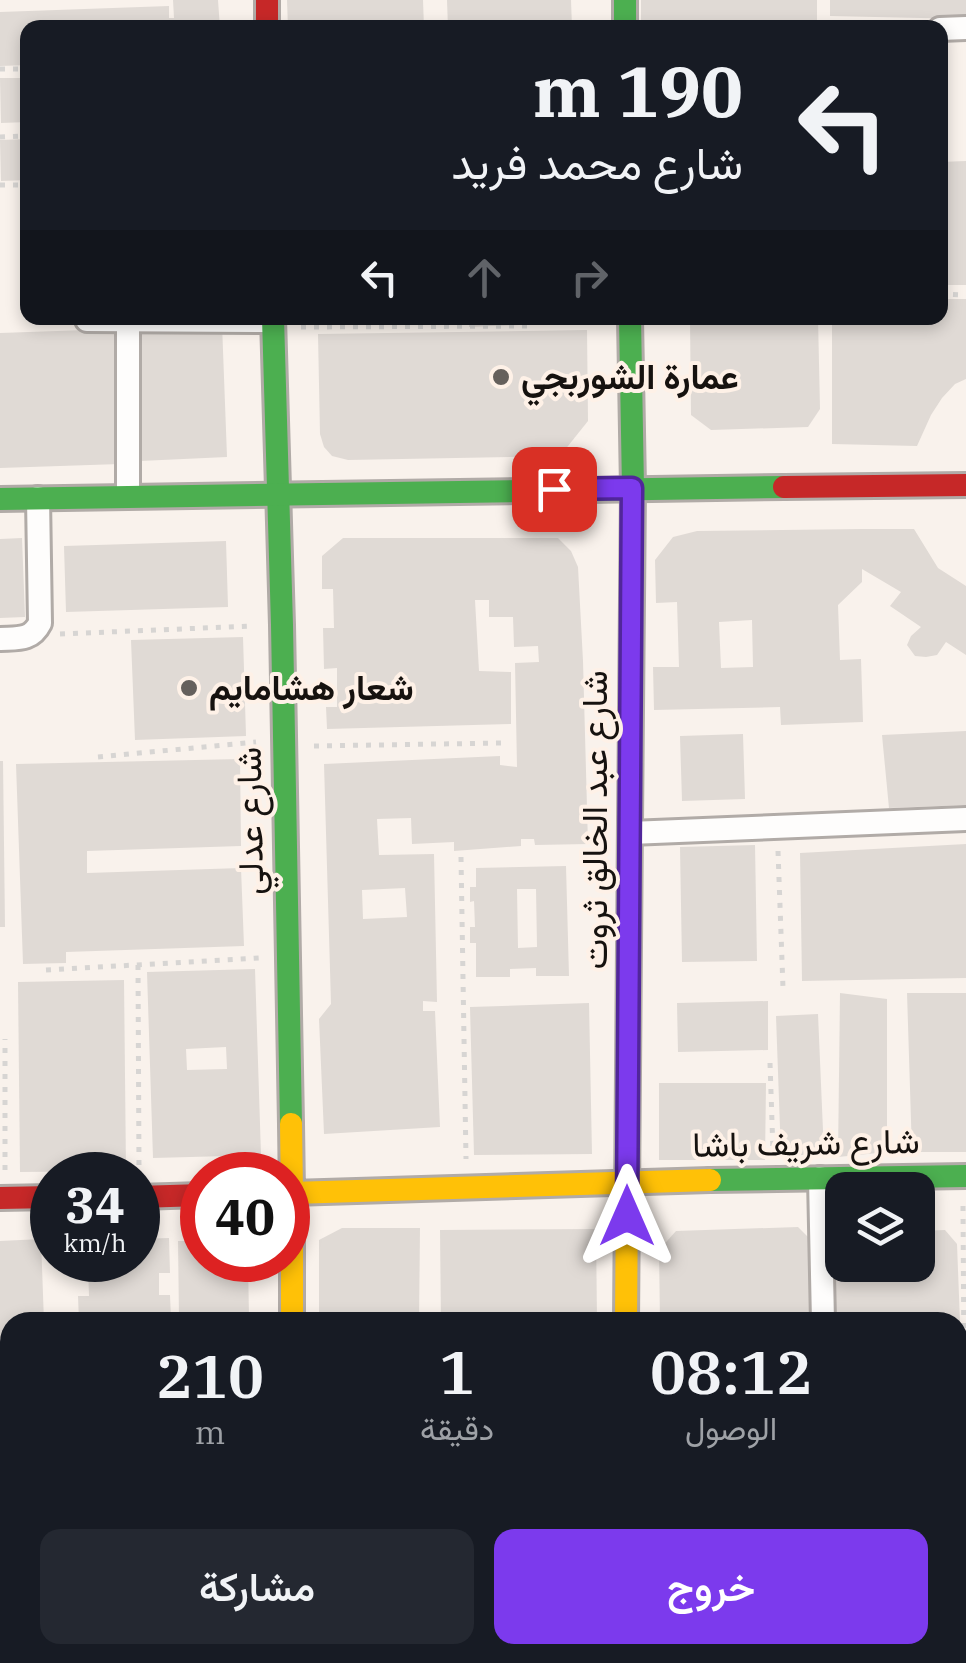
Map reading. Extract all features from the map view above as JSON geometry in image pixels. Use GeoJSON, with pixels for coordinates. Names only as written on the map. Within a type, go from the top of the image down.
{"type":"FeatureCollection","features":[{"type":"Feature","properties":{"kind":"street"},"geometry":{"type":"LineString","coordinates":[[128,325],[128,496]]}},
{"type":"Feature","properties":{"kind":"street","name":"شارع عدلي"},"geometry":{"type":"LineString","coordinates":[[273,325],[290,1152]]}},
{"type":"Feature","properties":{"kind":"street","name":"شارع عبد الخالق ثروت"},"geometry":{"type":"LineString","coordinates":[[626,1312],[630,325]]}},
{"type":"Feature","properties":{"kind":"street"},"geometry":{"type":"LineString","coordinates":[[0,499],[966,484]]}},
{"type":"Feature","properties":{"kind":"street"},"geometry":{"type":"LineString","coordinates":[[0,639],[25,638],[40,623],[38,498]]}},
{"type":"Feature","properties":{"kind":"street"},"geometry":{"type":"LineString","coordinates":[[630,832],[966,818]]}},
{"type":"Feature","properties":{"kind":"street","name":"شارع شريف باشا"},"geometry":{"type":"LineString","coordinates":[[310,1192],[627,1181],[964,1176]]}},
{"type":"Feature","properties":{"kind":"street"},"geometry":{"type":"LineString","coordinates":[[820,1178],[822,1312]]}},
{"type":"Feature","properties":{"kind":"street"},"geometry":{"type":"LineString","coordinates":[[2,1198],[30,1198]]}},
{"type":"Feature","properties":{"kind":"street","name":"شارع عدلي"},"geometry":{"type":"LineString","coordinates":[[291,1282],[292,1312]]}},
{"type":"Feature","properties":{"kind":"path"},"geometry":{"type":"LineString","coordinates":[[415,325],[534,326]]}},
{"type":"Feature","properties":{"kind":"path"},"geometry":{"type":"LineString","coordinates":[[32,635],[282,625]]}},
{"type":"Feature","properties":{"kind":"path"},"geometry":{"type":"LineString","coordinates":[[98,757],[284,743],[501,743]]}},
{"type":"Feature","properties":{"kind":"path"},"geometry":{"type":"LineString","coordinates":[[777,826],[783,988]]}},
{"type":"Feature","properties":{"kind":"path"},"geometry":{"type":"LineString","coordinates":[[461,858],[467,1187]]}},
{"type":"Feature","properties":{"kind":"path"},"geometry":{"type":"LineString","coordinates":[[46,970],[288,956]]}},
{"type":"Feature","properties":{"kind":"path"},"geometry":{"type":"LineString","coordinates":[[138,965],[138,1152]]}},
{"type":"Feature","properties":{"kind":"path"},"geometry":{"type":"LineString","coordinates":[[2,1198],[5,1039]]}},
{"type":"Feature","properties":{"kind":"path"},"geometry":{"type":"LineString","coordinates":[[770,1063],[773,1179]]}},
{"type":"Feature","properties":{"kind":"path"},"geometry":{"type":"LineString","coordinates":[[964,1176],[964,1312]]}},
{"type":"Feature","properties":{"kind":"building"},"geometry":{"type":"Polygon","coordinates":[[[173,0],[218,0],[219,20],[20,20],[20,65],[0,66],[0,12],[169,6],[169,18],[174,18],[173,0]]]}},
{"type":"Feature","properties":{"kind":"building"},"geometry":{"type":"Polygon","coordinates":[[[287,0],[423,0],[424,20],[288,20],[287,0]]]}},
{"type":"Feature","properties":{"kind":"building"},"geometry":{"type":"Polygon","coordinates":[[[447,0],[571,0],[572,20],[448,20],[447,0]]]}},
{"type":"Feature","properties":{"kind":"building"},"geometry":{"type":"Polygon","coordinates":[[[641,0],[817,0],[817,20],[641,20],[641,0]]]}},
{"type":"Feature","properties":{"kind":"building"},"geometry":{"type":"Polygon","coordinates":[[[830,0],[966,0],[966,19],[830,16],[830,0]]]}},
{"type":"Feature","properties":{"kind":"building"},"geometry":{"type":"Polygon","coordinates":[[[0,78],[20,78],[20,122],[1,123],[0,78]]]}},
{"type":"Feature","properties":{"kind":"building"},"geometry":{"type":"Polygon","coordinates":[[[20,139],[20,180],[1,181],[0,140],[20,139]]]}},
{"type":"Feature","properties":{"kind":"building"},"geometry":{"type":"Polygon","coordinates":[[[966,161],[966,285],[948,285],[948,162],[966,161]]]}},
{"type":"Feature","properties":{"kind":"building"},"geometry":{"type":"Polygon","coordinates":[[[948,299],[966,299],[966,379],[942,398],[917,446],[832,444],[832,325],[948,325],[948,299]]]}},
{"type":"Feature","properties":{"kind":"building"},"geometry":{"type":"Polygon","coordinates":[[[222,325],[227,457],[140,461],[134,328],[222,325]]]}},
{"type":"Feature","properties":{"kind":"building"},"geometry":{"type":"Polygon","coordinates":[[[690,325],[818,325],[820,409],[808,427],[711,430],[691,415],[690,325]]]}},
{"type":"Feature","properties":{"kind":"building"},"geometry":{"type":"Polygon","coordinates":[[[115,329],[120,464],[0,468],[0,333],[115,329]]]}},
{"type":"Feature","properties":{"kind":"building","name":"عمارة الشوربجي"},"geometry":{"type":"Polygon","coordinates":[[[587,330],[588,421],[560,456],[348,460],[332,456],[324,447],[320,434],[318,334],[587,330]]]}},
{"type":"Feature","properties":{"kind":"building"},"geometry":{"type":"Polygon","coordinates":[[[914,529],[938,568],[966,586],[966,655],[946,642],[937,655],[915,656],[907,645],[921,627],[890,606],[901,592],[862,569],[862,582],[838,605],[840,660],[861,659],[863,722],[781,725],[780,707],[654,710],[653,667],[679,667],[677,602],[656,603],[655,560],[673,537],[697,531],[914,529]],[[752,620],[719,622],[721,668],[753,667],[752,620]]]}},
{"type":"Feature","properties":{"kind":"building"},"geometry":{"type":"Polygon","coordinates":[[[22,538],[25,617],[0,618],[0,539],[22,538]]]}},
{"type":"Feature","properties":{"kind":"building"},"geometry":{"type":"Polygon","coordinates":[[[343,538],[558,538],[571,551],[578,567],[588,844],[535,845],[534,839],[521,839],[521,846],[454,851],[454,842],[412,844],[411,818],[377,819],[379,855],[434,854],[437,1002],[423,1001],[423,1011],[435,1011],[440,1127],[324,1134],[319,1019],[331,1004],[324,764],[500,756],[500,765],[517,767],[515,663],[539,662],[538,646],[514,647],[513,617],[489,617],[489,600],[475,600],[479,671],[511,672],[511,724],[327,729],[326,707],[337,707],[337,668],[324,669],[323,628],[334,628],[333,589],[322,589],[322,556],[343,538]],[[405,888],[362,890],[363,919],[407,917],[405,888]]]}},
{"type":"Feature","properties":{"kind":"building"},"geometry":{"type":"Polygon","coordinates":[[[226,541],[228,607],[66,612],[64,546],[226,541]]]}},
{"type":"Feature","properties":{"kind":"building","name":"شعار هشامايم"},"geometry":{"type":"Polygon","coordinates":[[[243,637],[246,736],[135,740],[131,640],[243,637]]]}},
{"type":"Feature","properties":{"kind":"building"},"geometry":{"type":"Polygon","coordinates":[[[966,731],[966,805],[889,808],[882,735],[966,731]]]}},
{"type":"Feature","properties":{"kind":"building"},"geometry":{"type":"Polygon","coordinates":[[[743,734],[745,799],[682,801],[680,736],[743,734]]]}},
{"type":"Feature","properties":{"kind":"building"},"geometry":{"type":"Polygon","coordinates":[[[240,759],[241,846],[87,851],[87,873],[241,868],[244,946],[66,952],[66,963],[23,964],[16,764],[240,759]]]}},
{"type":"Feature","properties":{"kind":"building"},"geometry":{"type":"Polygon","coordinates":[[[3,761],[5,927],[0,927],[3,761]]]}},
{"type":"Feature","properties":{"kind":"building"},"geometry":{"type":"Polygon","coordinates":[[[966,844],[966,978],[802,981],[800,853],[966,844]]]}},
{"type":"Feature","properties":{"kind":"building"},"geometry":{"type":"Polygon","coordinates":[[[755,845],[757,961],[682,962],[680,847],[755,845]]]}},
{"type":"Feature","properties":{"kind":"building"},"geometry":{"type":"Polygon","coordinates":[[[566,866],[569,976],[536,976],[536,968],[510,969],[510,977],[476,977],[476,943],[470,943],[470,927],[475,927],[470,887],[476,887],[476,868],[566,866]],[[517,889],[518,948],[537,947],[536,889],[517,889]]]}},
{"type":"Feature","properties":{"kind":"building"},"geometry":{"type":"Polygon","coordinates":[[[255,969],[261,1152],[180,1152],[180,1157],[160,1158],[160,1152],[153,1152],[147,972],[255,969]],[[226,1047],[186,1049],[187,1070],[227,1069],[226,1047]]]}},
{"type":"Feature","properties":{"kind":"building"},"geometry":{"type":"Polygon","coordinates":[[[124,980],[126,1152],[30,1152],[30,1172],[20,1172],[18,982],[124,980]]]}},
{"type":"Feature","properties":{"kind":"building"},"geometry":{"type":"Polygon","coordinates":[[[840,993],[887,999],[887,1152],[838,1157],[840,993]]]}},
{"type":"Feature","properties":{"kind":"building"},"geometry":{"type":"Polygon","coordinates":[[[907,993],[966,993],[966,1152],[912,1152],[907,993]]]}},
{"type":"Feature","properties":{"kind":"building"},"geometry":{"type":"Polygon","coordinates":[[[768,1001],[768,1050],[678,1052],[677,1003],[768,1001]]]}},
{"type":"Feature","properties":{"kind":"building"},"geometry":{"type":"Polygon","coordinates":[[[589,1003],[592,1154],[474,1155],[470,1007],[589,1003]]]}},
{"type":"Feature","properties":{"kind":"building"},"geometry":{"type":"Polygon","coordinates":[[[818,1014],[824,1154],[781,1156],[776,1016],[818,1014]]]}},
{"type":"Feature","properties":{"kind":"building"},"geometry":{"type":"Polygon","coordinates":[[[659,1083],[766,1083],[765,1160],[659,1160],[659,1083]]]}},
{"type":"Feature","properties":{"kind":"building"},"geometry":{"type":"Polygon","coordinates":[[[798,1227],[813,1242],[815,1312],[660,1312],[659,1250],[676,1231],[798,1227]]]}},
{"type":"Feature","properties":{"kind":"building"},"geometry":{"type":"Polygon","coordinates":[[[342,1228],[420,1228],[419,1312],[319,1312],[319,1240],[342,1228]]]}},
{"type":"Feature","properties":{"kind":"building"},"geometry":{"type":"Polygon","coordinates":[[[596,1229],[597,1312],[441,1312],[440,1230],[596,1229]]]}},
{"type":"Feature","properties":{"kind":"building"},"geometry":{"type":"Polygon","coordinates":[[[935,1230],[945,1230],[957,1244],[960,1312],[831,1312],[830,1282],[935,1282],[935,1230]]]}},
{"type":"Feature","properties":{"kind":"building"},"geometry":{"type":"Polygon","coordinates":[[[160,1238],[169,1238],[170,1273],[160,1273],[160,1238]]]}},
{"type":"Feature","properties":{"kind":"building"},"geometry":{"type":"Polygon","coordinates":[[[30,1240],[30,1282],[43,1282],[44,1312],[0,1312],[0,1241],[30,1240]]]}},
{"type":"Feature","properties":{"kind":"building"},"geometry":{"type":"Polygon","coordinates":[[[178,1241],[180,1282],[248,1282],[249,1312],[179,1312],[178,1241]]]}},
{"type":"Feature","properties":{"kind":"building"},"geometry":{"type":"Polygon","coordinates":[[[89,1282],[159,1282],[159,1295],[170,1295],[171,1312],[79,1312],[78,1296],[89,1296],[89,1282]]]}},
{"type":"Feature","properties":{"kind":"traffic: fast"},"geometry":{"type":"LineString","coordinates":[[625,0],[625,20]]}},
{"type":"Feature","properties":{"kind":"traffic: fast"},"geometry":{"type":"LineString","coordinates":[[273,325],[291,1124]]}},
{"type":"Feature","properties":{"kind":"traffic: fast"},"geometry":{"type":"LineString","coordinates":[[630,325],[630,822]]}},
{"type":"Feature","properties":{"kind":"traffic: fast"},"geometry":{"type":"LineString","coordinates":[[0,499],[784,487]]}},
{"type":"Feature","properties":{"kind":"traffic: fast"},"geometry":{"type":"LineString","coordinates":[[710,1180],[966,1176]]}},
{"type":"Feature","properties":{"kind":"traffic: slow"},"geometry":{"type":"LineString","coordinates":[[626,1312],[630,822]]}},
{"type":"Feature","properties":{"kind":"traffic: slow"},"geometry":{"type":"LineString","coordinates":[[291,1124],[292,1193],[710,1180]]}},
{"type":"Feature","properties":{"kind":"traffic: slow"},"geometry":{"type":"LineString","coordinates":[[292,1282],[292,1312]]}},
{"type":"Feature","properties":{"kind":"traffic: jam"},"geometry":{"type":"LineString","coordinates":[[267,0],[267,20]]}},
{"type":"Feature","properties":{"kind":"traffic: jam"},"geometry":{"type":"LineString","coordinates":[[784,487],[966,485]]}},
{"type":"Feature","properties":{"kind":"traffic: jam"},"geometry":{"type":"LineString","coordinates":[[160,1196],[180,1196]]}},
{"type":"Feature","properties":{"kind":"traffic: jam"},"geometry":{"type":"LineString","coordinates":[[0,1198],[30,1197]]}},
{"type":"Feature","properties":{"kind":"place","name":"عمارة الشوربجي"},"geometry":{"type":"Point","coordinates":[501,377]}},
{"type":"Feature","properties":{"kind":"place","name":"شعار هشامايم"},"geometry":{"type":"Point","coordinates":[189,688]}},
{"type":"Feature","properties":{"kind":"route"},"geometry":{"type":"LineString","coordinates":[[554,489],[632,488],[627,1216]]}}]}
